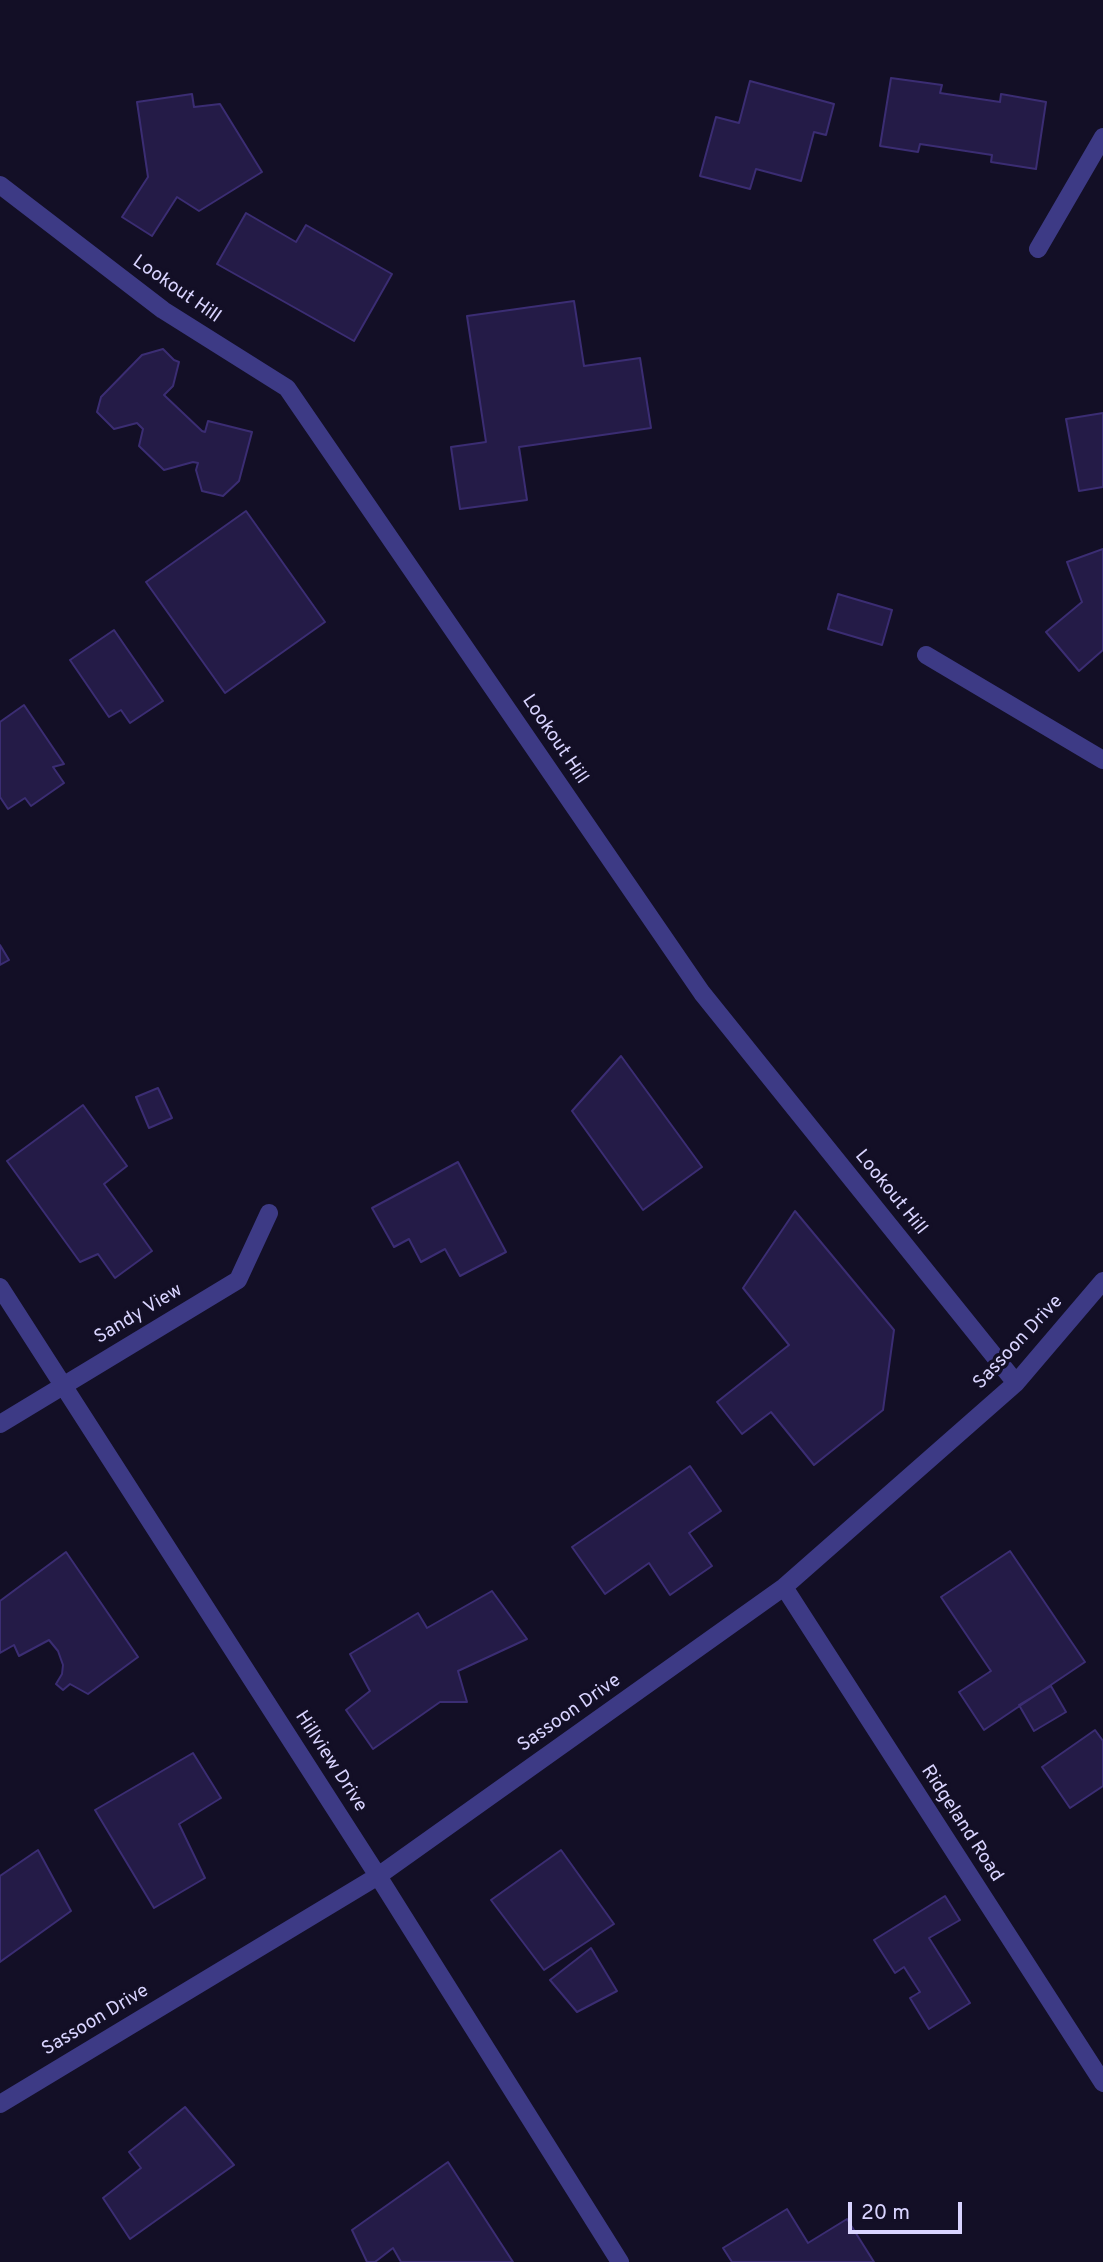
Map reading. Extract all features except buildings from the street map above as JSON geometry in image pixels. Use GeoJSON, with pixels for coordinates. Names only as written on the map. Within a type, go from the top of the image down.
{"type":"FeatureCollection","features":[{"type":"Feature","properties":{"kind":"street"},"geometry":{"type":"LineString","coordinates":[[1038,249],[1103,137]]}},
{"type":"Feature","properties":{"kind":"street","name":"Lookout Hill"},"geometry":{"type":"LineString","coordinates":[[0,185],[163,310],[287,388],[702,993],[1016,1383]]}},
{"type":"Feature","properties":{"kind":"street"},"geometry":{"type":"LineString","coordinates":[[926,655],[1103,760]]}},
{"type":"Feature","properties":{"kind":"street","name":"Sandy View"},"geometry":{"type":"LineString","coordinates":[[0,1424],[238,1280],[269,1213]]}},
{"type":"Feature","properties":{"kind":"street","name":"Sassoon Drive"},"geometry":{"type":"LineString","coordinates":[[0,2104],[378,1876],[784,1587],[1016,1383],[1103,1281]]}},
{"type":"Feature","properties":{"kind":"street","name":"Hillview Drive"},"geometry":{"type":"LineString","coordinates":[[0,1287],[378,1876],[621,2262]]}},
{"type":"Feature","properties":{"kind":"street","name":"Ridgeland Road"},"geometry":{"type":"LineString","coordinates":[[784,1587],[1103,2083]]}}]}
